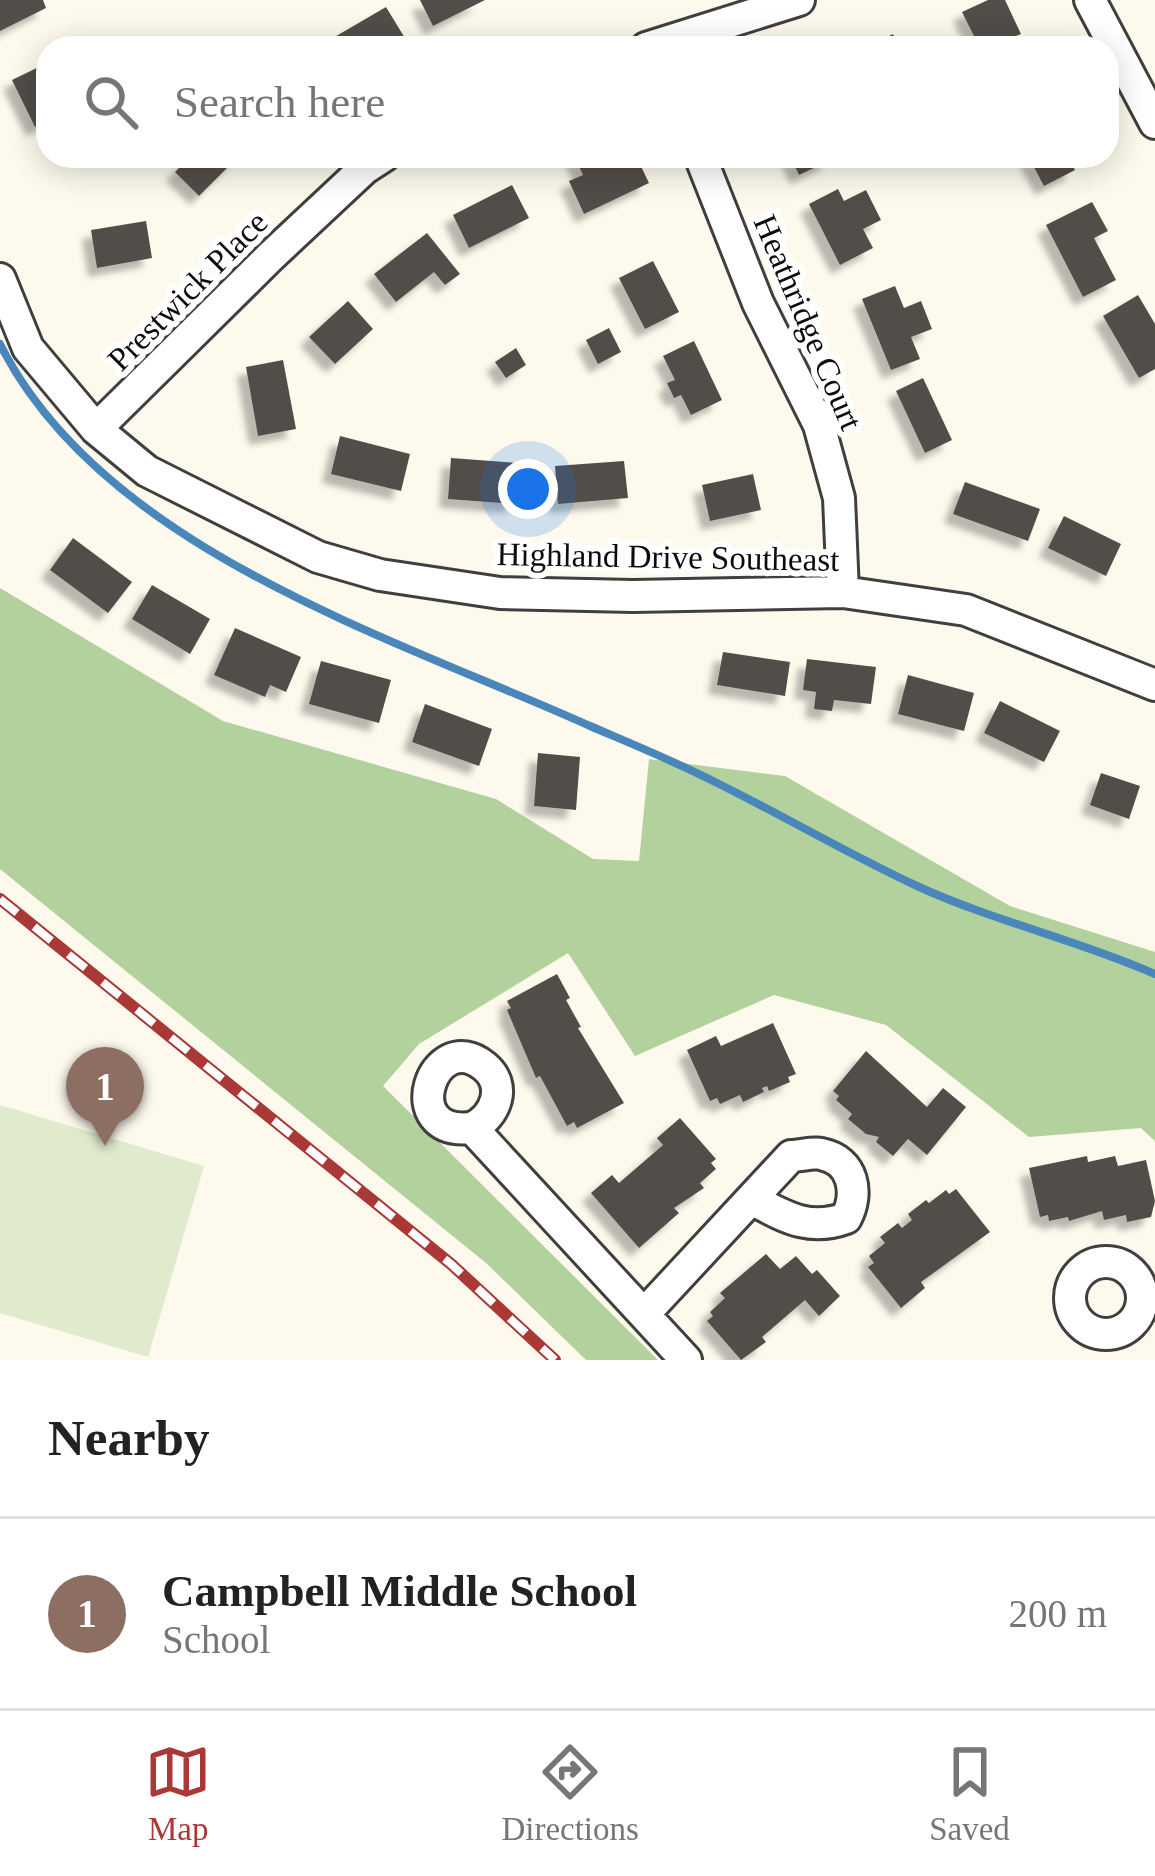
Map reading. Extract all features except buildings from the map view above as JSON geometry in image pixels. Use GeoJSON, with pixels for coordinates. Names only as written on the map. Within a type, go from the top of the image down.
{"type":"FeatureCollection","features":[{"type":"Feature","properties":{"kind":"street"},"geometry":{"type":"LineString","coordinates":[[687,36],[799,0]]}},
{"type":"Feature","properties":{"kind":"street"},"geometry":{"type":"LineString","coordinates":[[1090,0],[1109,36]]}},
{"type":"Feature","properties":{"kind":"street"},"geometry":{"type":"LineString","coordinates":[[1119,55],[1155,123]]}},
{"type":"Feature","properties":{"kind":"street","name":"Prestwick Place"},"geometry":{"type":"LineString","coordinates":[[96,429],[366,168]]}},
{"type":"Feature","properties":{"kind":"street","name":"Heathridge Court"},"geometry":{"type":"LineString","coordinates":[[705,168],[758,303],[819,425],[839,498],[843,592]]}},
{"type":"Feature","properties":{"kind":"street","name":"Highland Drive Southeast"},"geometry":{"type":"LineString","coordinates":[[0,279],[28,348],[96,429],[147,471],[318,556],[380,575],[500,593],[843,592],[966,610],[1155,686]]}},
{"type":"Feature","properties":{"kind":"street"},"geometry":{"type":"LineString","coordinates":[[472,1128],[686,1360]]}},
{"type":"Feature","properties":{"kind":"street"},"geometry":{"type":"LineString","coordinates":[[644,1313],[751,1199]]}},
{"type":"Feature","properties":{"kind":"green space"},"geometry":{"type":"Polygon","coordinates":[[[0,588],[223,721],[496,799],[593,859],[639,861],[649,759],[785,776],[1010,906],[1155,952],[1155,1141],[1141,1128],[1029,1137],[886,1025],[774,995],[635,1056],[568,953],[419,1044],[383,1086],[658,1360],[586,1360],[486,1263],[0,869],[0,588]]]}},
{"type":"Feature","properties":{"kind":"green space"},"geometry":{"type":"Polygon","coordinates":[[[0,1105],[204,1166],[148,1357],[0,1313],[0,1105]]]}},
{"type":"Feature","properties":{"kind":"waterway"},"geometry":{"type":"LineString","coordinates":[[0,344],[47,416],[108,478],[180,531],[259,578],[343,620],[684,767],[917,886],[1155,974]]}},
{"type":"Feature","properties":{"kind":"railway"},"geometry":{"type":"LineString","coordinates":[[0,899],[451,1264],[555,1360]]}},
{"type":"Feature","properties":{"kind":"place","name":"Campbell Middle School"},"geometry":{"type":"Point","coordinates":[105,1146]}}]}
